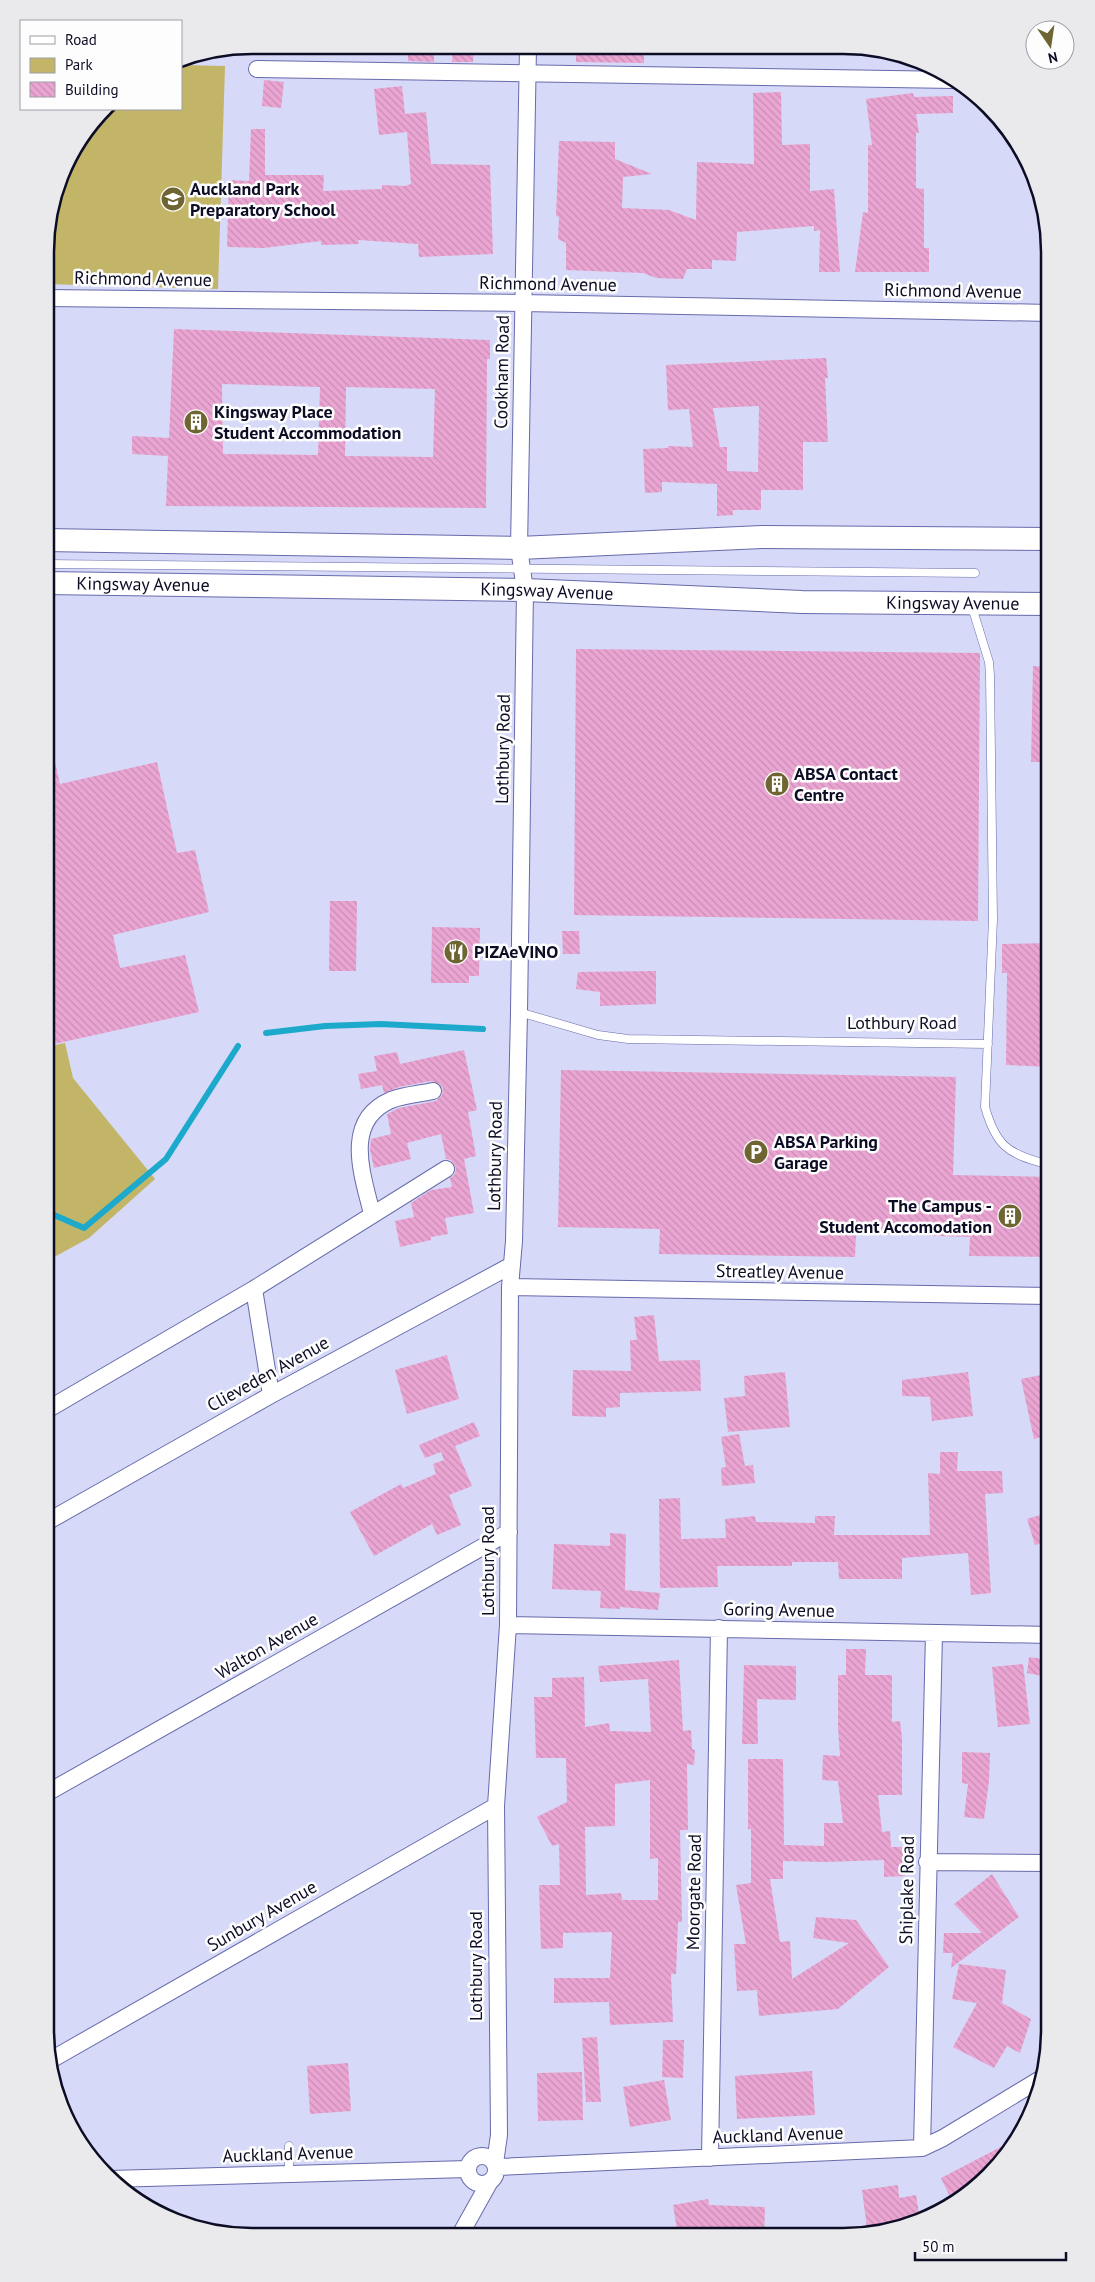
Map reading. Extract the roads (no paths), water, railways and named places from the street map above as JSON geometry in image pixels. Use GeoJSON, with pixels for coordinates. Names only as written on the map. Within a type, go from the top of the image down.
{"type":"FeatureCollection","features":[{"type":"Feature","properties":{"kind":"main road"},"geometry":{"type":"LineString","coordinates":[[54,540],[519,548],[762,537],[1041,539]]}},
{"type":"Feature","properties":{"kind":"main road","name":"Kingsway Avenue"},"geometry":{"type":"LineString","coordinates":[[54,583],[524,580],[802,602],[1041,604]]}},
{"type":"Feature","properties":{"kind":"street","name":"Cookham Road"},"geometry":{"type":"LineString","coordinates":[[519,548],[528,54]]}},
{"type":"Feature","properties":{"kind":"street"},"geometry":{"type":"LineString","coordinates":[[257,69],[942,80]]}},
{"type":"Feature","properties":{"kind":"street","name":"Richmond Avenue"},"geometry":{"type":"LineString","coordinates":[[54,298],[522,303],[1041,313]]}},
{"type":"Feature","properties":{"kind":"street","name":"Lothbury Road"},"geometry":{"type":"LineString","coordinates":[[493,2162],[498,2147],[496,1806],[508,1625],[510,1287],[519,1012],[524,580],[519,548]]}},
{"type":"Feature","properties":{"kind":"street"},"geometry":{"type":"LineString","coordinates":[[372,1214],[359,1156],[362,1130],[368,1119],[391,1100],[433,1091]]}},
{"type":"Feature","properties":{"kind":"street"},"geometry":{"type":"LineString","coordinates":[[54,1407],[254,1289],[372,1214],[446,1170]]}},
{"type":"Feature","properties":{"kind":"street","name":"Clieveden Avenue"},"geometry":{"type":"LineString","coordinates":[[54,1518],[271,1395],[512,1265]]}},
{"type":"Feature","properties":{"kind":"street","name":"Streatley Avenue"},"geometry":{"type":"LineString","coordinates":[[510,1287],[1041,1296]]}},
{"type":"Feature","properties":{"kind":"street"},"geometry":{"type":"LineString","coordinates":[[254,1289],[271,1395]]}},
{"type":"Feature","properties":{"kind":"street","name":"Walton Avenue"},"geometry":{"type":"LineString","coordinates":[[54,1789],[509,1532]]}},
{"type":"Feature","properties":{"kind":"street","name":"Goring Avenue"},"geometry":{"type":"LineString","coordinates":[[508,1625],[1041,1634]]}},
{"type":"Feature","properties":{"kind":"street","name":"Moorgate Road"},"geometry":{"type":"LineString","coordinates":[[710,2158],[719,1628]]}},
{"type":"Feature","properties":{"kind":"street","name":"Shiplake Road"},"geometry":{"type":"LineString","coordinates":[[922,2148],[927,1862],[934,1633]]}},
{"type":"Feature","properties":{"kind":"street","name":"Sunbury Avenue"},"geometry":{"type":"LineString","coordinates":[[55,2058],[496,1806]]}},
{"type":"Feature","properties":{"kind":"street"},"geometry":{"type":"LineString","coordinates":[[927,1862],[1041,1863]]}},
{"type":"Feature","properties":{"kind":"street","name":"Auckland Avenue"},"geometry":{"type":"LineString","coordinates":[[493,2162],[710,2158],[922,2148],[943,2138],[1035,2082]]}},
{"type":"Feature","properties":{"kind":"street"},"geometry":{"type":"LineString","coordinates":[[462,2228],[470,2162],[476,2157],[493,2162],[495,2178],[489,2183],[463,2228]]}},
{"type":"Feature","properties":{"kind":"street"},"geometry":{"type":"LineString","coordinates":[[469,2173],[478,2184],[489,2183]]}},
{"type":"Feature","properties":{"kind":"street","name":"Auckland Avenue"},"geometry":{"type":"LineString","coordinates":[[121,2179],[290,2174],[469,2173]]}},
{"type":"Feature","properties":{"kind":"lane"},"geometry":{"type":"LineString","coordinates":[[54,564],[524,580],[975,573]]}},
{"type":"Feature","properties":{"kind":"lane"},"geometry":{"type":"LineString","coordinates":[[970,602],[989,662],[990,675],[994,919],[985,1107],[990,1126],[1011,1152],[1041,1162]]}},
{"type":"Feature","properties":{"kind":"lane","name":"Lothbury Road"},"geometry":{"type":"LineString","coordinates":[[519,1012],[598,1035],[628,1039],[988,1044]]}},
{"type":"Feature","properties":{"kind":"lane"},"geometry":{"type":"LineString","coordinates":[[289,2146],[290,2174]]}},
{"type":"Feature","properties":{"kind":"waterway"},"geometry":{"type":"LineString","coordinates":[[266,1033],[325,1026],[381,1024],[483,1029]]}},
{"type":"Feature","properties":{"kind":"waterway"},"geometry":{"type":"LineString","coordinates":[[54,1215],[84,1228],[166,1159],[238,1046]]}},
{"type":"Feature","properties":{"kind":"place","name":"Auckland Park Preparatory School"},"geometry":{"type":"Point","coordinates":[173,199]}},
{"type":"Feature","properties":{"kind":"place","name":"Kingsway Place Student Accommodation"},"geometry":{"type":"Point","coordinates":[196,422]}},
{"type":"Feature","properties":{"kind":"place","name":"ABSA Contact Centre"},"geometry":{"type":"Point","coordinates":[777,784]}},
{"type":"Feature","properties":{"kind":"place","name":"PIZAeVINO"},"geometry":{"type":"Point","coordinates":[456,952]}},
{"type":"Feature","properties":{"kind":"place","name":"ABSA Parking Garage"},"geometry":{"type":"Point","coordinates":[756,1152]}},
{"type":"Feature","properties":{"kind":"place","name":"The Campus - Student Accomodation"},"geometry":{"type":"Point","coordinates":[1010,1216]}}]}
